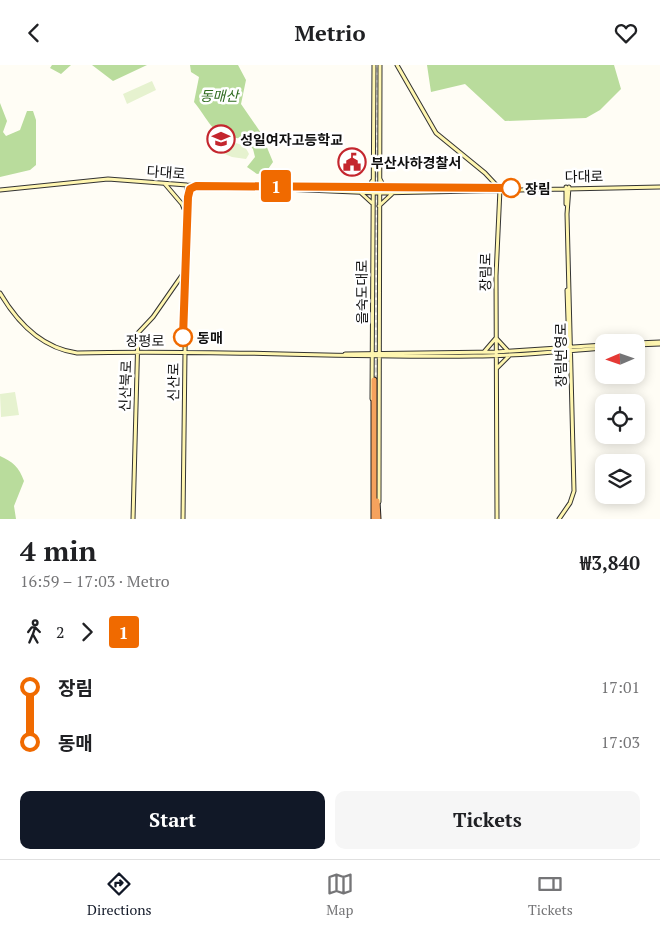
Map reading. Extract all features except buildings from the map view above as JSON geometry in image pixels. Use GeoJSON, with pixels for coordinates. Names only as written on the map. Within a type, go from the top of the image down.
{"type":"FeatureCollection","features":[{"type":"Feature","properties":{"kind":"highway"},"geometry":{"type":"LineString","coordinates":[[375,380],[376,509]]}},
{"type":"Feature","properties":{"kind":"highway","name":"을숙도대로"},"geometry":{"type":"LineString","coordinates":[[374,519],[376,509]]}},
{"type":"Feature","properties":{"kind":"highway","name":"을숙도대로"},"geometry":{"type":"LineString","coordinates":[[376,509],[378,519]]}},
{"type":"Feature","properties":{"kind":"street","name":"을숙도대로"},"geometry":{"type":"LineString","coordinates":[[374,65],[372,355],[376,509]]}},
{"type":"Feature","properties":{"kind":"street","name":"을숙도대로"},"geometry":{"type":"LineString","coordinates":[[376,509],[379,355],[378,193],[380,65]]}},
{"type":"Feature","properties":{"kind":"street"},"geometry":{"type":"LineString","coordinates":[[398,65],[436,133],[485,173],[500,189]]}},
{"type":"Feature","properties":{"kind":"street"},"geometry":{"type":"LineString","coordinates":[[379,176],[384,187],[394,193],[379,207]]}},
{"type":"Feature","properties":{"kind":"street","name":"다대로"},"geometry":{"type":"LineString","coordinates":[[0,190],[94,179],[372,193],[567,187],[660,187]]}},
{"type":"Feature","properties":{"kind":"street"},"geometry":{"type":"LineString","coordinates":[[372,180],[370,187],[360,192],[372,203]]}},
{"type":"Feature","properties":{"kind":"street"},"geometry":{"type":"LineString","coordinates":[[165,183],[182,204],[186,213]]}},
{"type":"Feature","properties":{"kind":"street","name":"신산로"},"geometry":{"type":"LineString","coordinates":[[183,519],[187,185]]}},
{"type":"Feature","properties":{"kind":"street","name":"장림번영로"},"geometry":{"type":"LineString","coordinates":[[559,519],[570,503],[574,491],[567,187]]}},
{"type":"Feature","properties":{"kind":"street","name":"장림로"},"geometry":{"type":"LineString","coordinates":[[497,519],[496,338],[500,189]]}},
{"type":"Feature","properties":{"kind":"street","name":"신산북로"},"geometry":{"type":"LineString","coordinates":[[133,519],[139,331],[153,317],[186,270]]}},
{"type":"Feature","properties":{"kind":"street","name":"장평로"},"geometry":{"type":"LineString","coordinates":[[0,293],[18,321],[44,341],[63,351],[77,353],[185,351],[372,355],[496,354],[595,348]]}},
{"type":"Feature","properties":{"kind":"street"},"geometry":{"type":"LineString","coordinates":[[483,352],[496,338],[510,353],[496,368]]}},
{"type":"Feature","properties":{"kind":"street"},"geometry":{"type":"LineString","coordinates":[[645,344],[660,343]]}},
{"type":"Feature","properties":{"kind":"street","name":"장평로"},"geometry":{"type":"LineString","coordinates":[[450,354],[483,352],[496,354]]}},
{"type":"Feature","properties":{"kind":"green space"},"geometry":{"type":"Polygon","coordinates":[[[52,65],[71,65],[61,74],[50,68],[52,65]]]}},
{"type":"Feature","properties":{"kind":"green space"},"geometry":{"type":"Polygon","coordinates":[[[92,65],[147,65],[113,81],[92,65]]]}},
{"type":"Feature","properties":{"kind":"green space","name":"동매산"},"geometry":{"type":"Polygon","coordinates":[[[190,65],[238,65],[246,80],[241,104],[261,133],[273,162],[266,172],[257,174],[247,167],[255,157],[253,149],[244,139],[233,138],[219,132],[209,123],[194,102],[199,77],[191,72],[190,65]]]}},
{"type":"Feature","properties":{"kind":"green space"},"geometry":{"type":"Polygon","coordinates":[[[427,65],[614,65],[621,89],[600,110],[586,118],[505,121],[465,84],[431,92],[427,65]]]}},
{"type":"Feature","properties":{"kind":"green space"},"geometry":{"type":"Polygon","coordinates":[[[152,81],[156,90],[127,104],[123,94],[152,81]]]}},
{"type":"Feature","properties":{"kind":"green space"},"geometry":{"type":"Polygon","coordinates":[[[0,103],[7,121],[3,132],[6,136],[20,130],[27,111],[33,111],[36,120],[36,165],[30,170],[0,177],[0,103]]]}},
{"type":"Feature","properties":{"kind":"green space"},"geometry":{"type":"Polygon","coordinates":[[[217,140],[240,145],[249,154],[246,159],[232,157],[215,150],[217,140]]]}},
{"type":"Feature","properties":{"kind":"green space"},"geometry":{"type":"Polygon","coordinates":[[[15,392],[19,415],[1,417],[0,394],[15,392]]]}},
{"type":"Feature","properties":{"kind":"green space"},"geometry":{"type":"Polygon","coordinates":[[[0,456],[9,460],[15,466],[24,481],[14,506],[16,519],[0,519],[0,456]]]}},
{"type":"Feature","properties":{"kind":"tunnel"},"geometry":{"type":"LineString","coordinates":[[377,65],[377,380]]}},
{"type":"Feature","properties":{"kind":"metro line","name":"1"},"geometry":{"type":"LineString","coordinates":[[183,337],[188,197],[190,189],[196,186],[511,188]]}},
{"type":"Feature","properties":{"kind":"place","name":"성일여자고등학교"},"geometry":{"type":"Point","coordinates":[221,139]}},
{"type":"Feature","properties":{"kind":"place","name":"부산사하경찰서"},"geometry":{"type":"Point","coordinates":[352,162]}},
{"type":"Feature","properties":{"kind":"place","name":"장림"},"geometry":{"type":"Point","coordinates":[511,188]}},
{"type":"Feature","properties":{"kind":"place","name":"동매"},"geometry":{"type":"Point","coordinates":[183,337]}}]}
